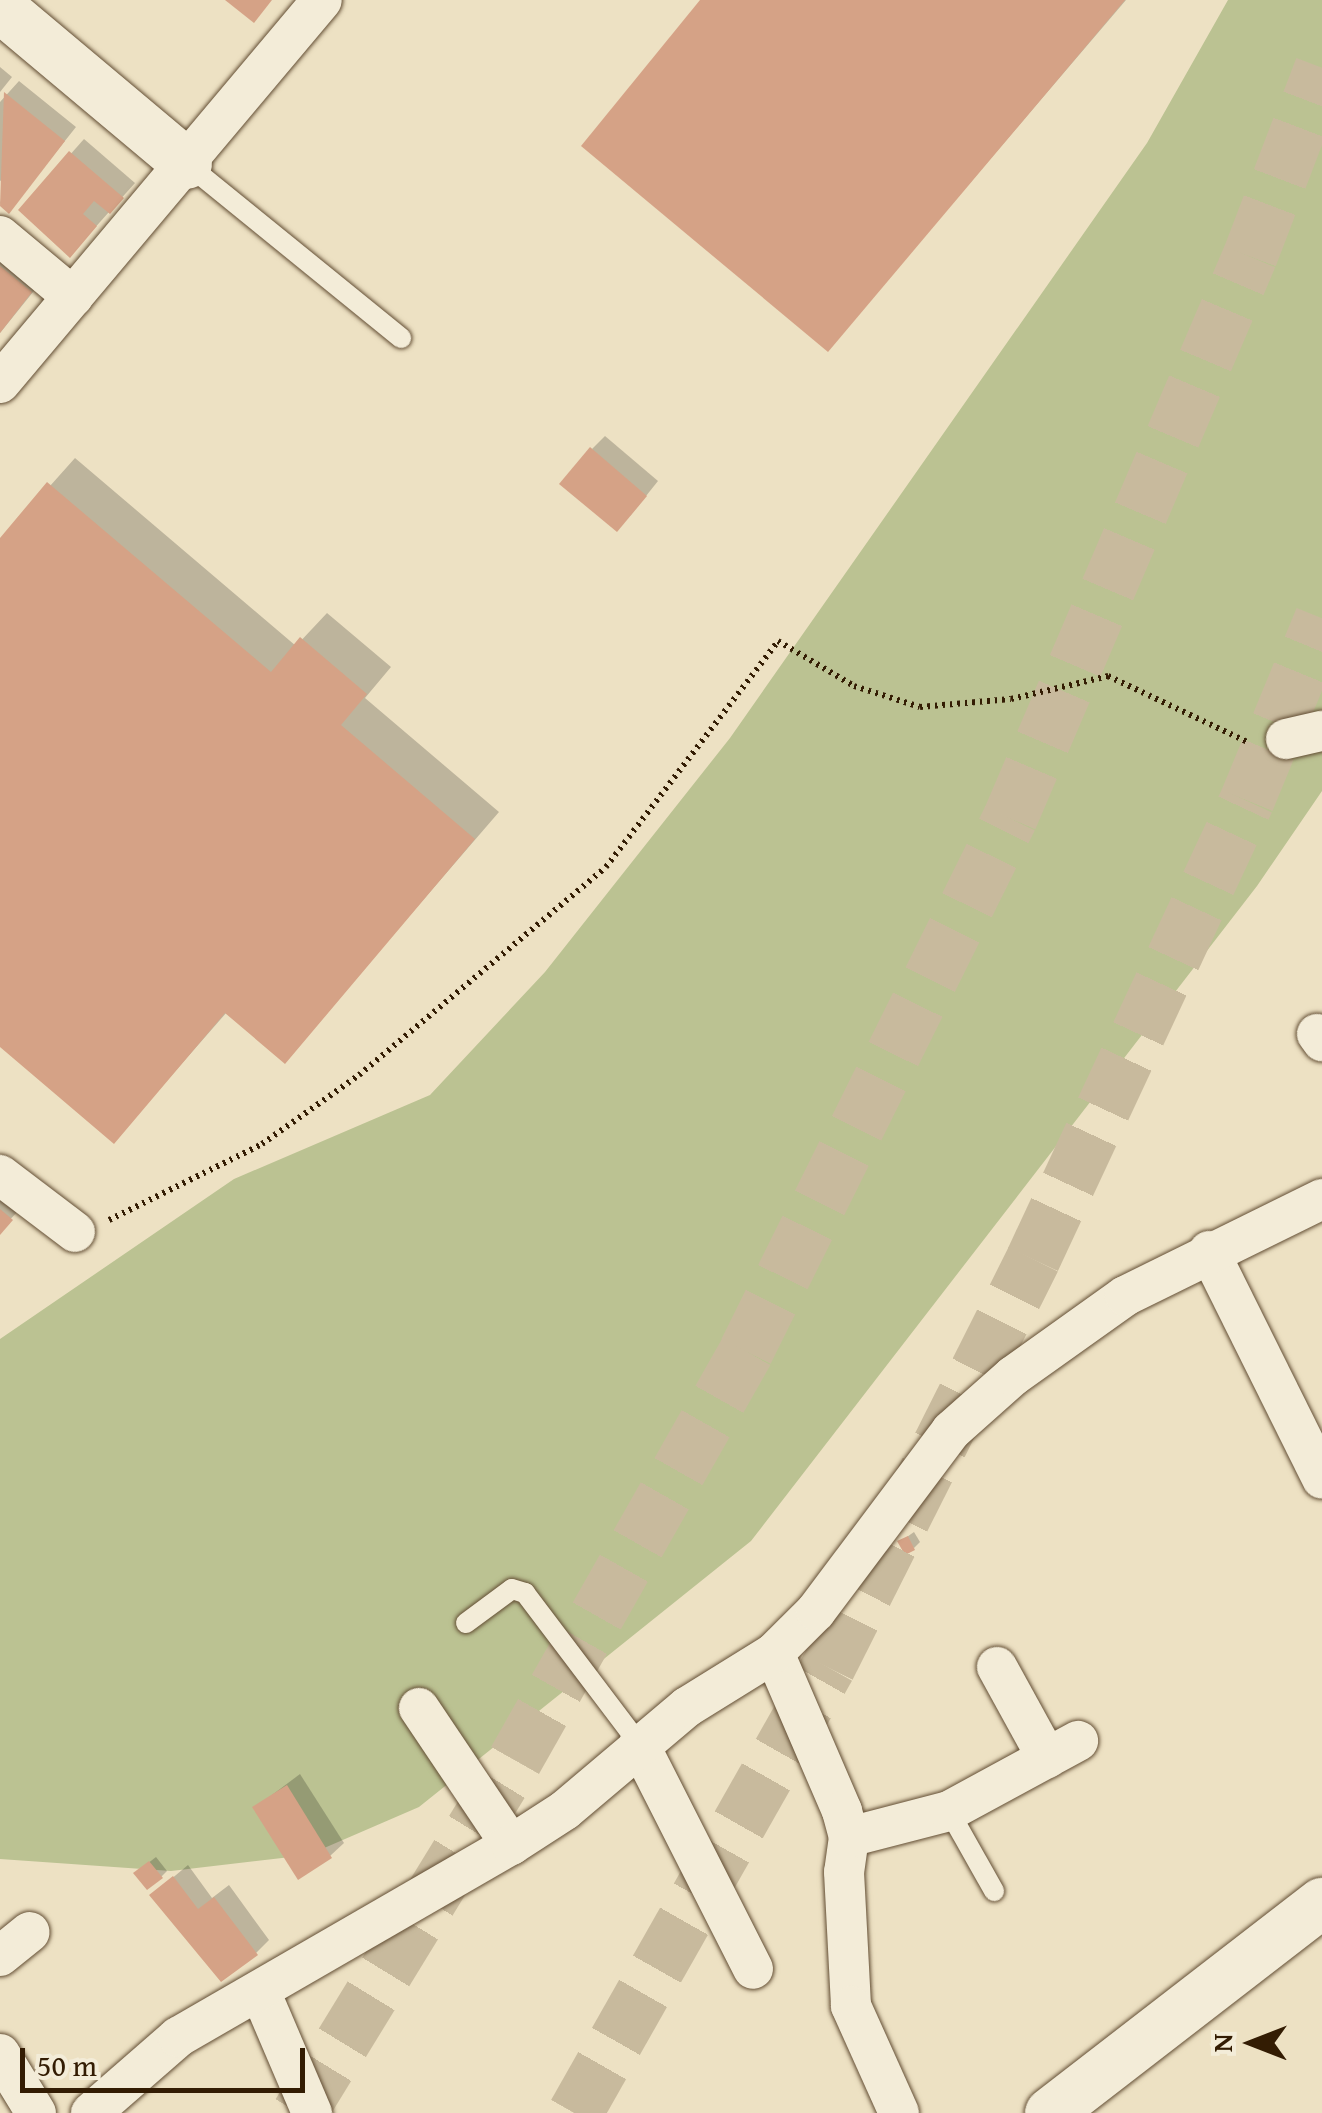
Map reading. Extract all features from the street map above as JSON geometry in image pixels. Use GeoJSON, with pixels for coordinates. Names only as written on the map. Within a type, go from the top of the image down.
{"type":"FeatureCollection","features":[{"type":"Feature","properties":{"kind":"street"},"geometry":{"type":"LineString","coordinates":[[0,382],[322,0]]}},
{"type":"Feature","properties":{"kind":"street"},"geometry":{"type":"LineString","coordinates":[[0,7],[187,164]]}},
{"type":"Feature","properties":{"kind":"street"},"geometry":{"type":"LineString","coordinates":[[0,236],[73,297]]}},
{"type":"Feature","properties":{"kind":"street"},"geometry":{"type":"LineString","coordinates":[[0,1175],[75,1232]]}},
{"type":"Feature","properties":{"kind":"street"},"geometry":{"type":"LineString","coordinates":[[91,2113],[178,2037],[511,1845],[565,1810],[640,1744],[774,1653],[816,1611],[937,1430],[976,1403],[1042,1368],[1125,1296],[1209,1251],[1322,1200]]}},
{"type":"Feature","properties":{"kind":"street"},"geometry":{"type":"LineString","coordinates":[[1209,1251],[1275,1424],[1322,1480]]}},
{"type":"Feature","properties":{"kind":"street"},"geometry":{"type":"LineString","coordinates":[[774,1653],[850,1837],[844,1872],[851,2006],[899,2113]]}},
{"type":"Feature","properties":{"kind":"street"},"geometry":{"type":"LineString","coordinates":[[850,1837],[949,1811],[1062,1750],[997,1667]]}},
{"type":"Feature","properties":{"kind":"street"},"geometry":{"type":"LineString","coordinates":[[419,1708],[511,1845]]}},
{"type":"Feature","properties":{"kind":"street"},"geometry":{"type":"LineString","coordinates":[[640,1744],[752,1970]]}},
{"type":"Feature","properties":{"kind":"street"},"geometry":{"type":"LineString","coordinates":[[1050,2113],[1322,1903]]}},
{"type":"Feature","properties":{"kind":"street"},"geometry":{"type":"LineString","coordinates":[[260,1990],[312,2113]]}},
{"type":"Feature","properties":{"kind":"street"},"geometry":{"type":"LineString","coordinates":[[0,2054],[36,2113]]}},
{"type":"Feature","properties":{"kind":"lane"},"geometry":{"type":"LineString","coordinates":[[187,164],[401,338]]}},
{"type":"Feature","properties":{"kind":"lane"},"geometry":{"type":"LineString","coordinates":[[466,1623],[512,1590],[525,1592],[640,1744]]}},
{"type":"Feature","properties":{"kind":"lane"},"geometry":{"type":"LineString","coordinates":[[949,1811],[994,1891]]}},
{"type":"Feature","properties":{"kind":"path"},"geometry":{"type":"LineString","coordinates":[[75,1232],[144,1208],[262,1144],[417,1026],[606,867],[778,641],[854,686],[920,707],[1011,699],[1108,676],[1253,744],[1304,735]]}},
{"type":"Feature","properties":{"kind":"green space"},"geometry":{"type":"Polygon","coordinates":[[[1228,0],[1322,0],[1322,791],[1257,886],[751,1541],[419,1807],[308,1855],[171,1871],[0,1859],[0,1339],[234,1179],[430,1095],[545,972],[730,738],[1147,143],[1228,0]]]}},
{"type":"Feature","properties":{"kind":"building"},"geometry":{"type":"Polygon","coordinates":[[[225,0],[272,0],[254,23],[225,0]]]}},
{"type":"Feature","properties":{"kind":"building"},"geometry":{"type":"Polygon","coordinates":[[[700,0],[1125,0],[828,352],[581,146],[700,0]]]}},
{"type":"Feature","properties":{"kind":"building"},"geometry":{"type":"Polygon","coordinates":[[[4,92],[65,141],[9,214],[0,206],[4,92]]]}},
{"type":"Feature","properties":{"kind":"building"},"geometry":{"type":"Polygon","coordinates":[[[69,151],[124,198],[110,214],[94,201],[83,214],[97,226],[70,258],[18,210],[69,151]]]}},
{"type":"Feature","properties":{"kind":"building"},"geometry":{"type":"Polygon","coordinates":[[[0,266],[32,292],[0,333],[0,266]]]}},
{"type":"Feature","properties":{"kind":"building"},"geometry":{"type":"Polygon","coordinates":[[[590,447],[647,496],[617,532],[559,484],[590,447]]]}},
{"type":"Feature","properties":{"kind":"building"},"geometry":{"type":"Polygon","coordinates":[[[47,482],[271,672],[300,637],[367,694],[341,725],[475,839],[285,1064],[225,1013],[114,1144],[0,1047],[0,538],[47,482]]]}},
{"type":"Feature","properties":{"kind":"building"},"geometry":{"type":"Polygon","coordinates":[[[0,1209],[13,1220],[0,1235],[0,1209]]]}},
{"type":"Feature","properties":{"kind":"building"},"geometry":{"type":"Polygon","coordinates":[[[908,1536],[915,1550],[905,1555],[897,1541],[908,1536]]]}},
{"type":"Feature","properties":{"kind":"building"},"geometry":{"type":"Polygon","coordinates":[[[287,1785],[332,1858],[298,1880],[252,1807],[287,1785]]]}},
{"type":"Feature","properties":{"kind":"building"},"geometry":{"type":"Polygon","coordinates":[[[149,1861],[163,1878],[147,1890],[133,1873],[149,1861]]]}},
{"type":"Feature","properties":{"kind":"building"},"geometry":{"type":"Polygon","coordinates":[[[173,1876],[198,1909],[214,1897],[258,1955],[221,1982],[149,1895],[173,1876]]]}},
{"type":"Feature","properties":{"kind":"tunnel"},"geometry":{"type":"LineString","coordinates":[[299,2113],[515,1760],[746,1351],[1010,818],[1250,256],[1322,67]]}},
{"type":"Feature","properties":{"kind":"tunnel"},"geometry":{"type":"LineString","coordinates":[[575,2113],[828,1667],[1033,1259],[1247,800],[1322,618]]}}]}
